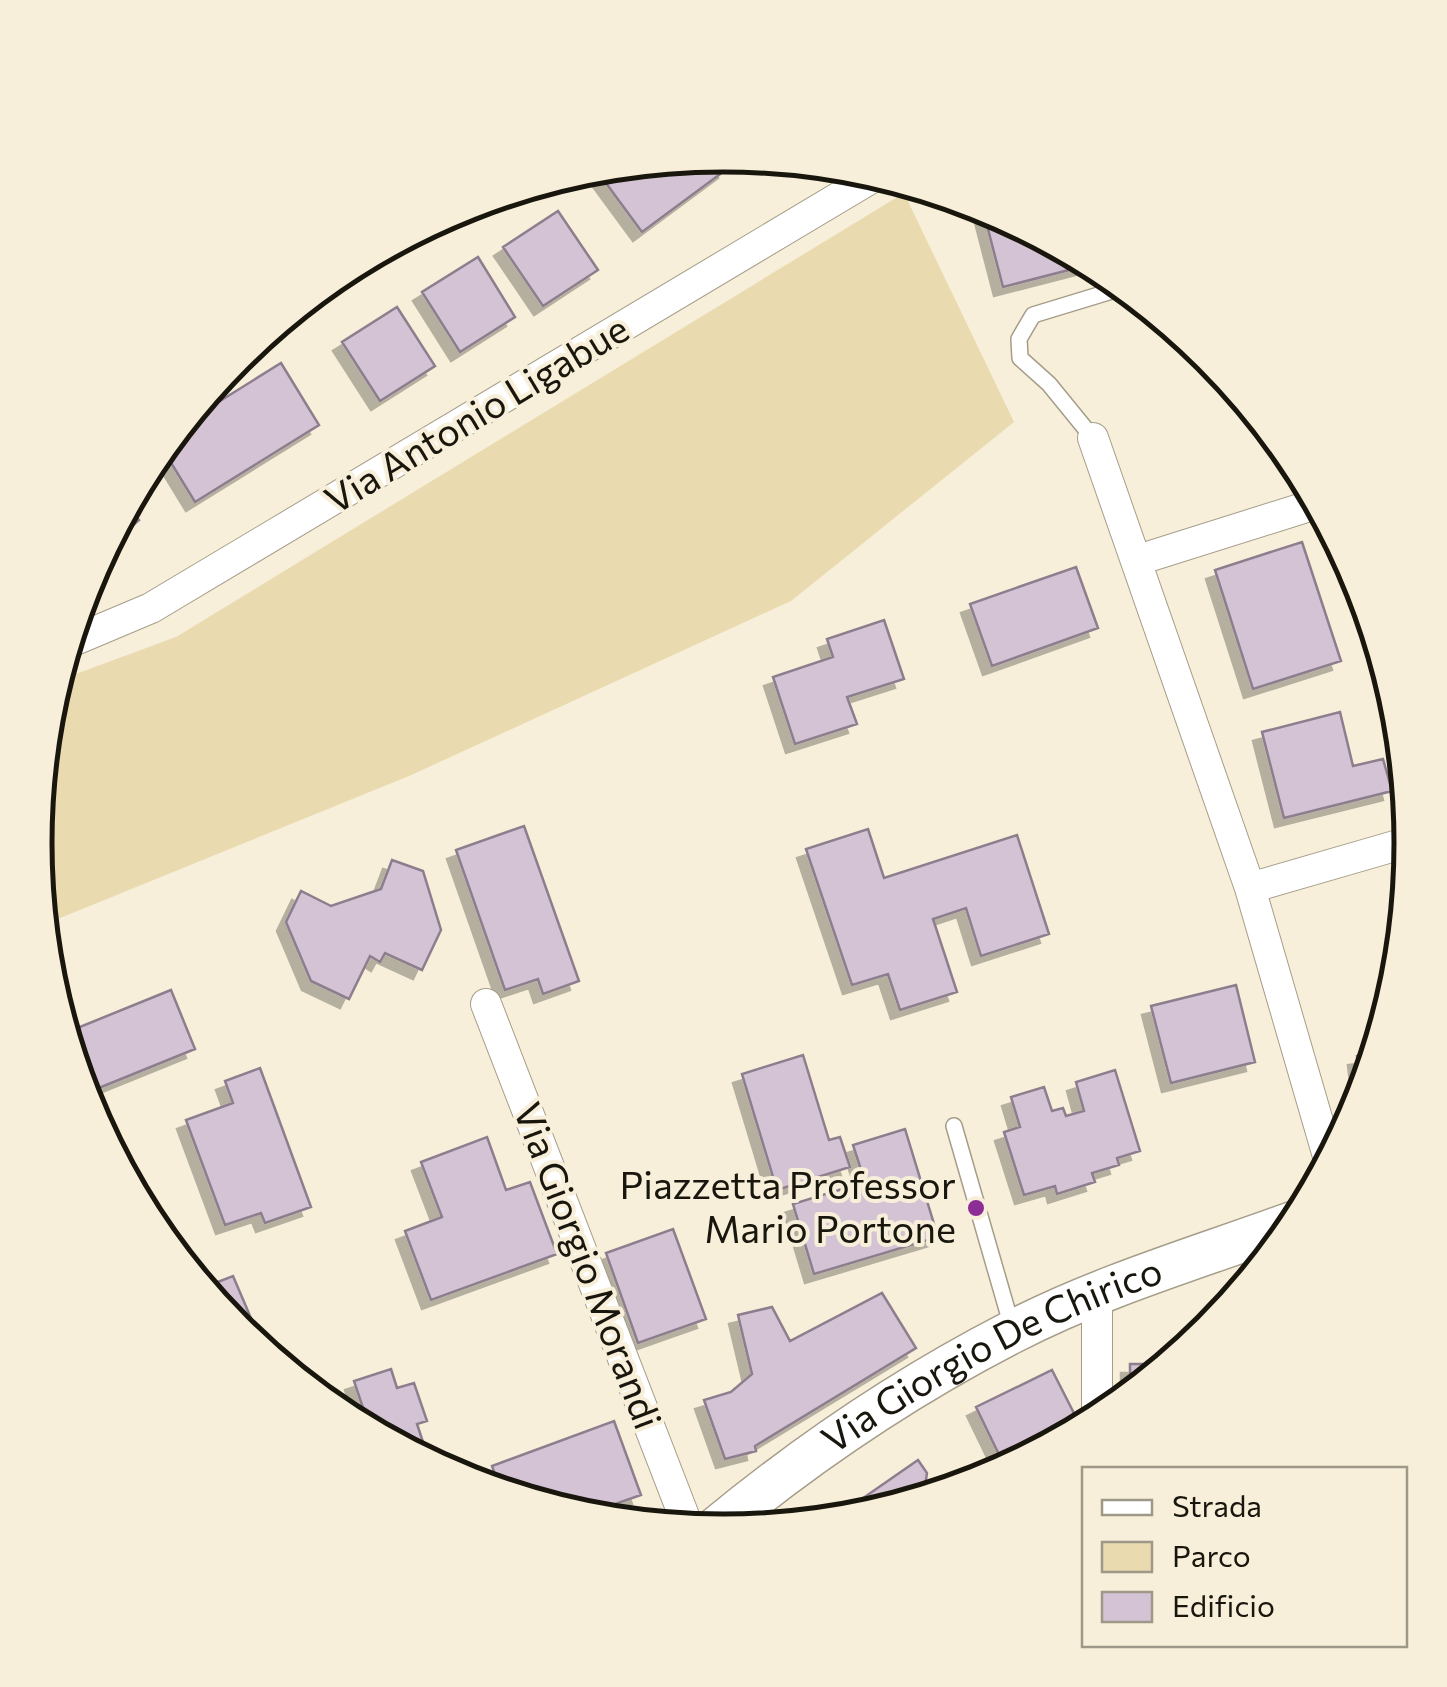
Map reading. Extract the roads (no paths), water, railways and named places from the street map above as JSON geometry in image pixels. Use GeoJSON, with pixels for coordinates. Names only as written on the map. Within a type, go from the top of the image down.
{"type":"FeatureCollection","features":[{"type":"Feature","properties":{"kind":"main road","name":"Via Giorgio De Chirico"},"geometry":{"type":"LineString","coordinates":[[735,1514],[848,1426],[1013,1331],[1098,1294],[1271,1231]]}},
{"type":"Feature","properties":{"kind":"street","name":"Via Antonio Ligabue"},"geometry":{"type":"LineString","coordinates":[[86,635],[151,608],[858,186]]}},
{"type":"Feature","properties":{"kind":"street"},"geometry":{"type":"LineString","coordinates":[[1093,438],[1250,888],[1324,1142]]}},
{"type":"Feature","properties":{"kind":"street"},"geometry":{"type":"LineString","coordinates":[[1138,560],[1305,508]]}},
{"type":"Feature","properties":{"kind":"street"},"geometry":{"type":"LineString","coordinates":[[1250,888],[1394,846]]}},
{"type":"Feature","properties":{"kind":"street","name":"Via Giorgio Morandi"},"geometry":{"type":"LineString","coordinates":[[486,1004],[683,1513]]}},
{"type":"Feature","properties":{"kind":"street"},"geometry":{"type":"LineString","coordinates":[[1097,1400],[1098,1294]]}},
{"type":"Feature","properties":{"kind":"lane"},"geometry":{"type":"LineString","coordinates":[[1093,438],[1049,384],[1020,358],[1019,339],[1034,316],[1106,293]]}},
{"type":"Feature","properties":{"kind":"lane"},"geometry":{"type":"LineString","coordinates":[[954,1126],[1013,1331]]}},
{"type":"Feature","properties":{"kind":"place","name":"Piazzetta Professor Mario Portone"},"geometry":{"type":"Point","coordinates":[976,1208]}}]}
